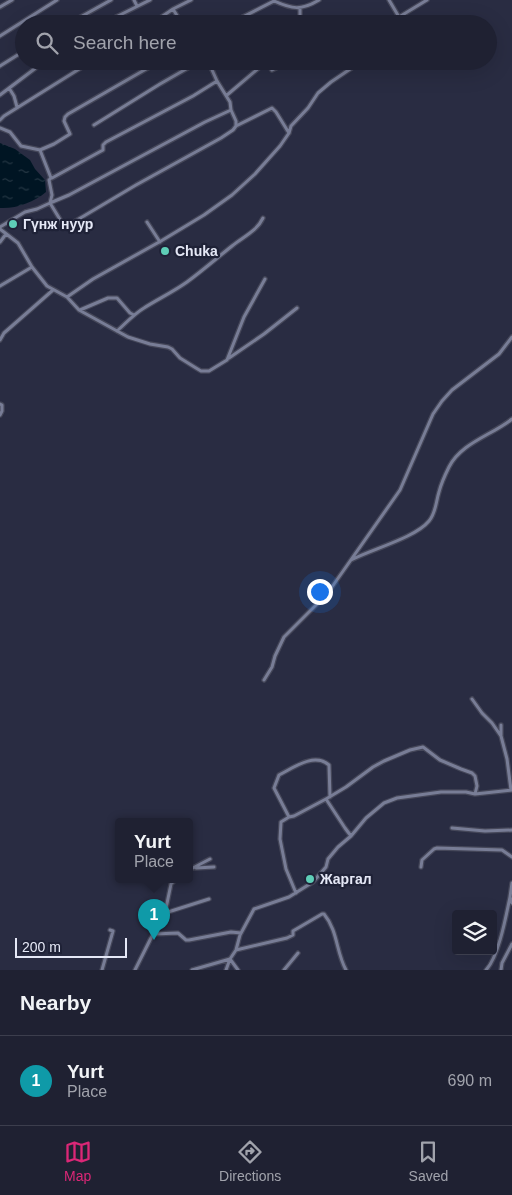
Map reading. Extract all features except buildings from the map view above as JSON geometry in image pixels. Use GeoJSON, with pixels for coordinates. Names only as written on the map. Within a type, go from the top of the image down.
{"type":"FeatureCollection","features":[{"type":"Feature","properties":{"kind":"street"},"geometry":{"type":"LineString","coordinates":[[0,7],[12,0]]}},
{"type":"Feature","properties":{"kind":"street"},"geometry":{"type":"LineString","coordinates":[[33,15],[57,0]]}},
{"type":"Feature","properties":{"kind":"street"},"geometry":{"type":"LineString","coordinates":[[84,15],[111,0]]}},
{"type":"Feature","properties":{"kind":"street"},"geometry":{"type":"LineString","coordinates":[[134,0],[137,6]]}},
{"type":"Feature","properties":{"kind":"street"},"geometry":{"type":"LineString","coordinates":[[120,15],[150,0]]}},
{"type":"Feature","properties":{"kind":"street"},"geometry":{"type":"LineString","coordinates":[[165,15],[191,0]]}},
{"type":"Feature","properties":{"kind":"street"},"geometry":{"type":"LineString","coordinates":[[247,15],[274,1],[286,6],[300,8],[311,5],[319,0]]}},
{"type":"Feature","properties":{"kind":"street"},"geometry":{"type":"LineString","coordinates":[[389,0],[398,15]]}},
{"type":"Feature","properties":{"kind":"street"},"geometry":{"type":"LineString","coordinates":[[402,15],[427,0]]}},
{"type":"Feature","properties":{"kind":"street"},"geometry":{"type":"LineString","coordinates":[[300,8],[300,15]]}},
{"type":"Feature","properties":{"kind":"street"},"geometry":{"type":"LineString","coordinates":[[173,10],[176,15]]}},
{"type":"Feature","properties":{"kind":"street"},"geometry":{"type":"LineString","coordinates":[[0,36],[15,27]]}},
{"type":"Feature","properties":{"kind":"street"},"geometry":{"type":"LineString","coordinates":[[0,66],[15,57]]}},
{"type":"Feature","properties":{"kind":"street"},"geometry":{"type":"LineString","coordinates":[[0,95],[33,70]]}},
{"type":"Feature","properties":{"kind":"street"},"geometry":{"type":"LineString","coordinates":[[0,120],[78,70]]}},
{"type":"Feature","properties":{"kind":"street"},"geometry":{"type":"LineString","coordinates":[[0,128],[10,132],[21,146],[40,150],[70,134],[64,121],[68,114],[144,70]]}},
{"type":"Feature","properties":{"kind":"street"},"geometry":{"type":"LineString","coordinates":[[94,125],[184,70]]}},
{"type":"Feature","properties":{"kind":"street"},"geometry":{"type":"LineString","coordinates":[[212,70],[230,102],[236,126]]}},
{"type":"Feature","properties":{"kind":"street"},"geometry":{"type":"LineString","coordinates":[[227,95],[257,70]]}},
{"type":"Feature","properties":{"kind":"street"},"geometry":{"type":"LineString","coordinates":[[67,297],[93,279],[204,215],[232,194],[255,174],[280,146],[289,133],[290,126],[308,108],[318,93],[349,70]]}},
{"type":"Feature","properties":{"kind":"street"},"geometry":{"type":"LineString","coordinates":[[51,178],[103,150],[103,145],[106,142],[193,96],[217,81]]}},
{"type":"Feature","properties":{"kind":"street"},"geometry":{"type":"LineString","coordinates":[[9,88],[14,96],[17,108]]}},
{"type":"Feature","properties":{"kind":"street"},"geometry":{"type":"LineString","coordinates":[[40,150],[51,178],[49,180],[52,194],[50,203],[64,226],[67,226],[221,138],[236,126],[272,108],[289,133]]}},
{"type":"Feature","properties":{"kind":"street"},"geometry":{"type":"LineString","coordinates":[[231,110],[69,195],[37,209],[25,212],[0,228],[18,243],[32,267],[47,286],[67,297],[79,310],[128,337],[168,347],[190,365],[202,370],[209,371],[227,360],[244,317],[266,279]]}},
{"type":"Feature","properties":{"kind":"street"},"geometry":{"type":"LineString","coordinates":[[117,331],[143,308],[186,282],[254,231],[263,218]]}},
{"type":"Feature","properties":{"kind":"street"},"geometry":{"type":"LineString","coordinates":[[147,222],[160,242]]}},
{"type":"Feature","properties":{"kind":"street"},"geometry":{"type":"LineString","coordinates":[[0,242],[6,234]]}},
{"type":"Feature","properties":{"kind":"street"},"geometry":{"type":"LineString","coordinates":[[0,286],[32,267]]}},
{"type":"Feature","properties":{"kind":"street"},"geometry":{"type":"LineString","coordinates":[[0,340],[4,333],[53,290]]}},
{"type":"Feature","properties":{"kind":"street"},"geometry":{"type":"LineString","coordinates":[[79,310],[108,298],[117,298],[134,315]]}},
{"type":"Feature","properties":{"kind":"street"},"geometry":{"type":"LineString","coordinates":[[217,368],[297,308]]}},
{"type":"Feature","properties":{"kind":"street"},"geometry":{"type":"LineString","coordinates":[[264,680],[272,667],[284,637],[327,594],[400,490],[433,414],[442,401],[452,390],[499,354],[512,337]]}},
{"type":"Feature","properties":{"kind":"street"},"geometry":{"type":"LineString","coordinates":[[0,416],[2,411],[1,404]]}},
{"type":"Feature","properties":{"kind":"street"},"geometry":{"type":"LineString","coordinates":[[348,562],[361,554],[415,532],[429,522],[434,514],[439,490],[449,466],[456,456],[482,437],[502,427],[512,419]]}},
{"type":"Feature","properties":{"kind":"street"},"geometry":{"type":"LineString","coordinates":[[472,699],[501,736]]}},
{"type":"Feature","properties":{"kind":"street"},"geometry":{"type":"LineString","coordinates":[[226,970],[236,950],[241,933],[254,908],[289,898],[313,882],[326,867],[328,859],[338,846],[351,836],[366,818],[384,803],[397,798],[441,792],[475,794],[512,790],[500,725]]}},
{"type":"Feature","properties":{"kind":"street"},"geometry":{"type":"LineString","coordinates":[[296,893],[286,869],[280,839],[281,822],[328,798],[384,761],[410,750],[423,747],[440,760],[472,773],[477,786],[475,794]]}},
{"type":"Feature","properties":{"kind":"street"},"geometry":{"type":"LineString","coordinates":[[288,817],[274,788],[279,775],[299,764],[317,759],[324,761],[329,765],[328,798],[351,836]]}},
{"type":"Feature","properties":{"kind":"street"},"geometry":{"type":"LineString","coordinates":[[452,828],[486,831],[512,830]]}},
{"type":"Feature","properties":{"kind":"street"},"geometry":{"type":"LineString","coordinates":[[422,867],[422,860],[437,848],[502,850],[512,857]]}},
{"type":"Feature","properties":{"kind":"street"},"geometry":{"type":"LineString","coordinates":[[193,868],[210,859]]}},
{"type":"Feature","properties":{"kind":"street"},"geometry":{"type":"LineString","coordinates":[[193,869],[214,867]]}},
{"type":"Feature","properties":{"kind":"street"},"geometry":{"type":"LineString","coordinates":[[135,970],[165,913],[172,883]]}},
{"type":"Feature","properties":{"kind":"street"},"geometry":{"type":"LineString","coordinates":[[486,970],[490,966],[500,940],[512,883]]}},
{"type":"Feature","properties":{"kind":"street"},"geometry":{"type":"LineString","coordinates":[[510,897],[512,903]]}},
{"type":"Feature","properties":{"kind":"street"},"geometry":{"type":"LineString","coordinates":[[165,913],[209,899]]}},
{"type":"Feature","properties":{"kind":"street"},"geometry":{"type":"LineString","coordinates":[[236,950],[287,938],[293,935],[293,931],[324,914],[332,926],[341,961],[346,970]]}},
{"type":"Feature","properties":{"kind":"street"},"geometry":{"type":"LineString","coordinates":[[102,970],[113,931],[110,930]]}},
{"type":"Feature","properties":{"kind":"street"},"geometry":{"type":"LineString","coordinates":[[153,934],[178,933],[186,940],[189,940],[232,932],[241,933]]}},
{"type":"Feature","properties":{"kind":"street"},"geometry":{"type":"LineString","coordinates":[[501,970],[502,963],[512,944]]}},
{"type":"Feature","properties":{"kind":"street"},"geometry":{"type":"LineString","coordinates":[[284,970],[298,953]]}},
{"type":"Feature","properties":{"kind":"street"},"geometry":{"type":"LineString","coordinates":[[192,970],[230,959]]}},
{"type":"Feature","properties":{"kind":"street"},"geometry":{"type":"LineString","coordinates":[[230,959],[238,970]]}},
{"type":"Feature","properties":{"kind":"water"},"geometry":{"type":"Polygon","coordinates":[[[0,143],[15,149],[30,160],[45,180],[46,192],[24,204],[0,208],[0,143]]]}},
{"type":"Feature","properties":{"kind":"place","name":"Гүнж нуур"},"geometry":{"type":"Point","coordinates":[13,224]}},
{"type":"Feature","properties":{"kind":"place","name":"Chuka"},"geometry":{"type":"Point","coordinates":[165,251]}},
{"type":"Feature","properties":{"kind":"place","name":"Жаргал"},"geometry":{"type":"Point","coordinates":[310,879]}},
{"type":"Feature","properties":{"kind":"place","name":"Yurt"},"geometry":{"type":"Point","coordinates":[154,940]}}]}
